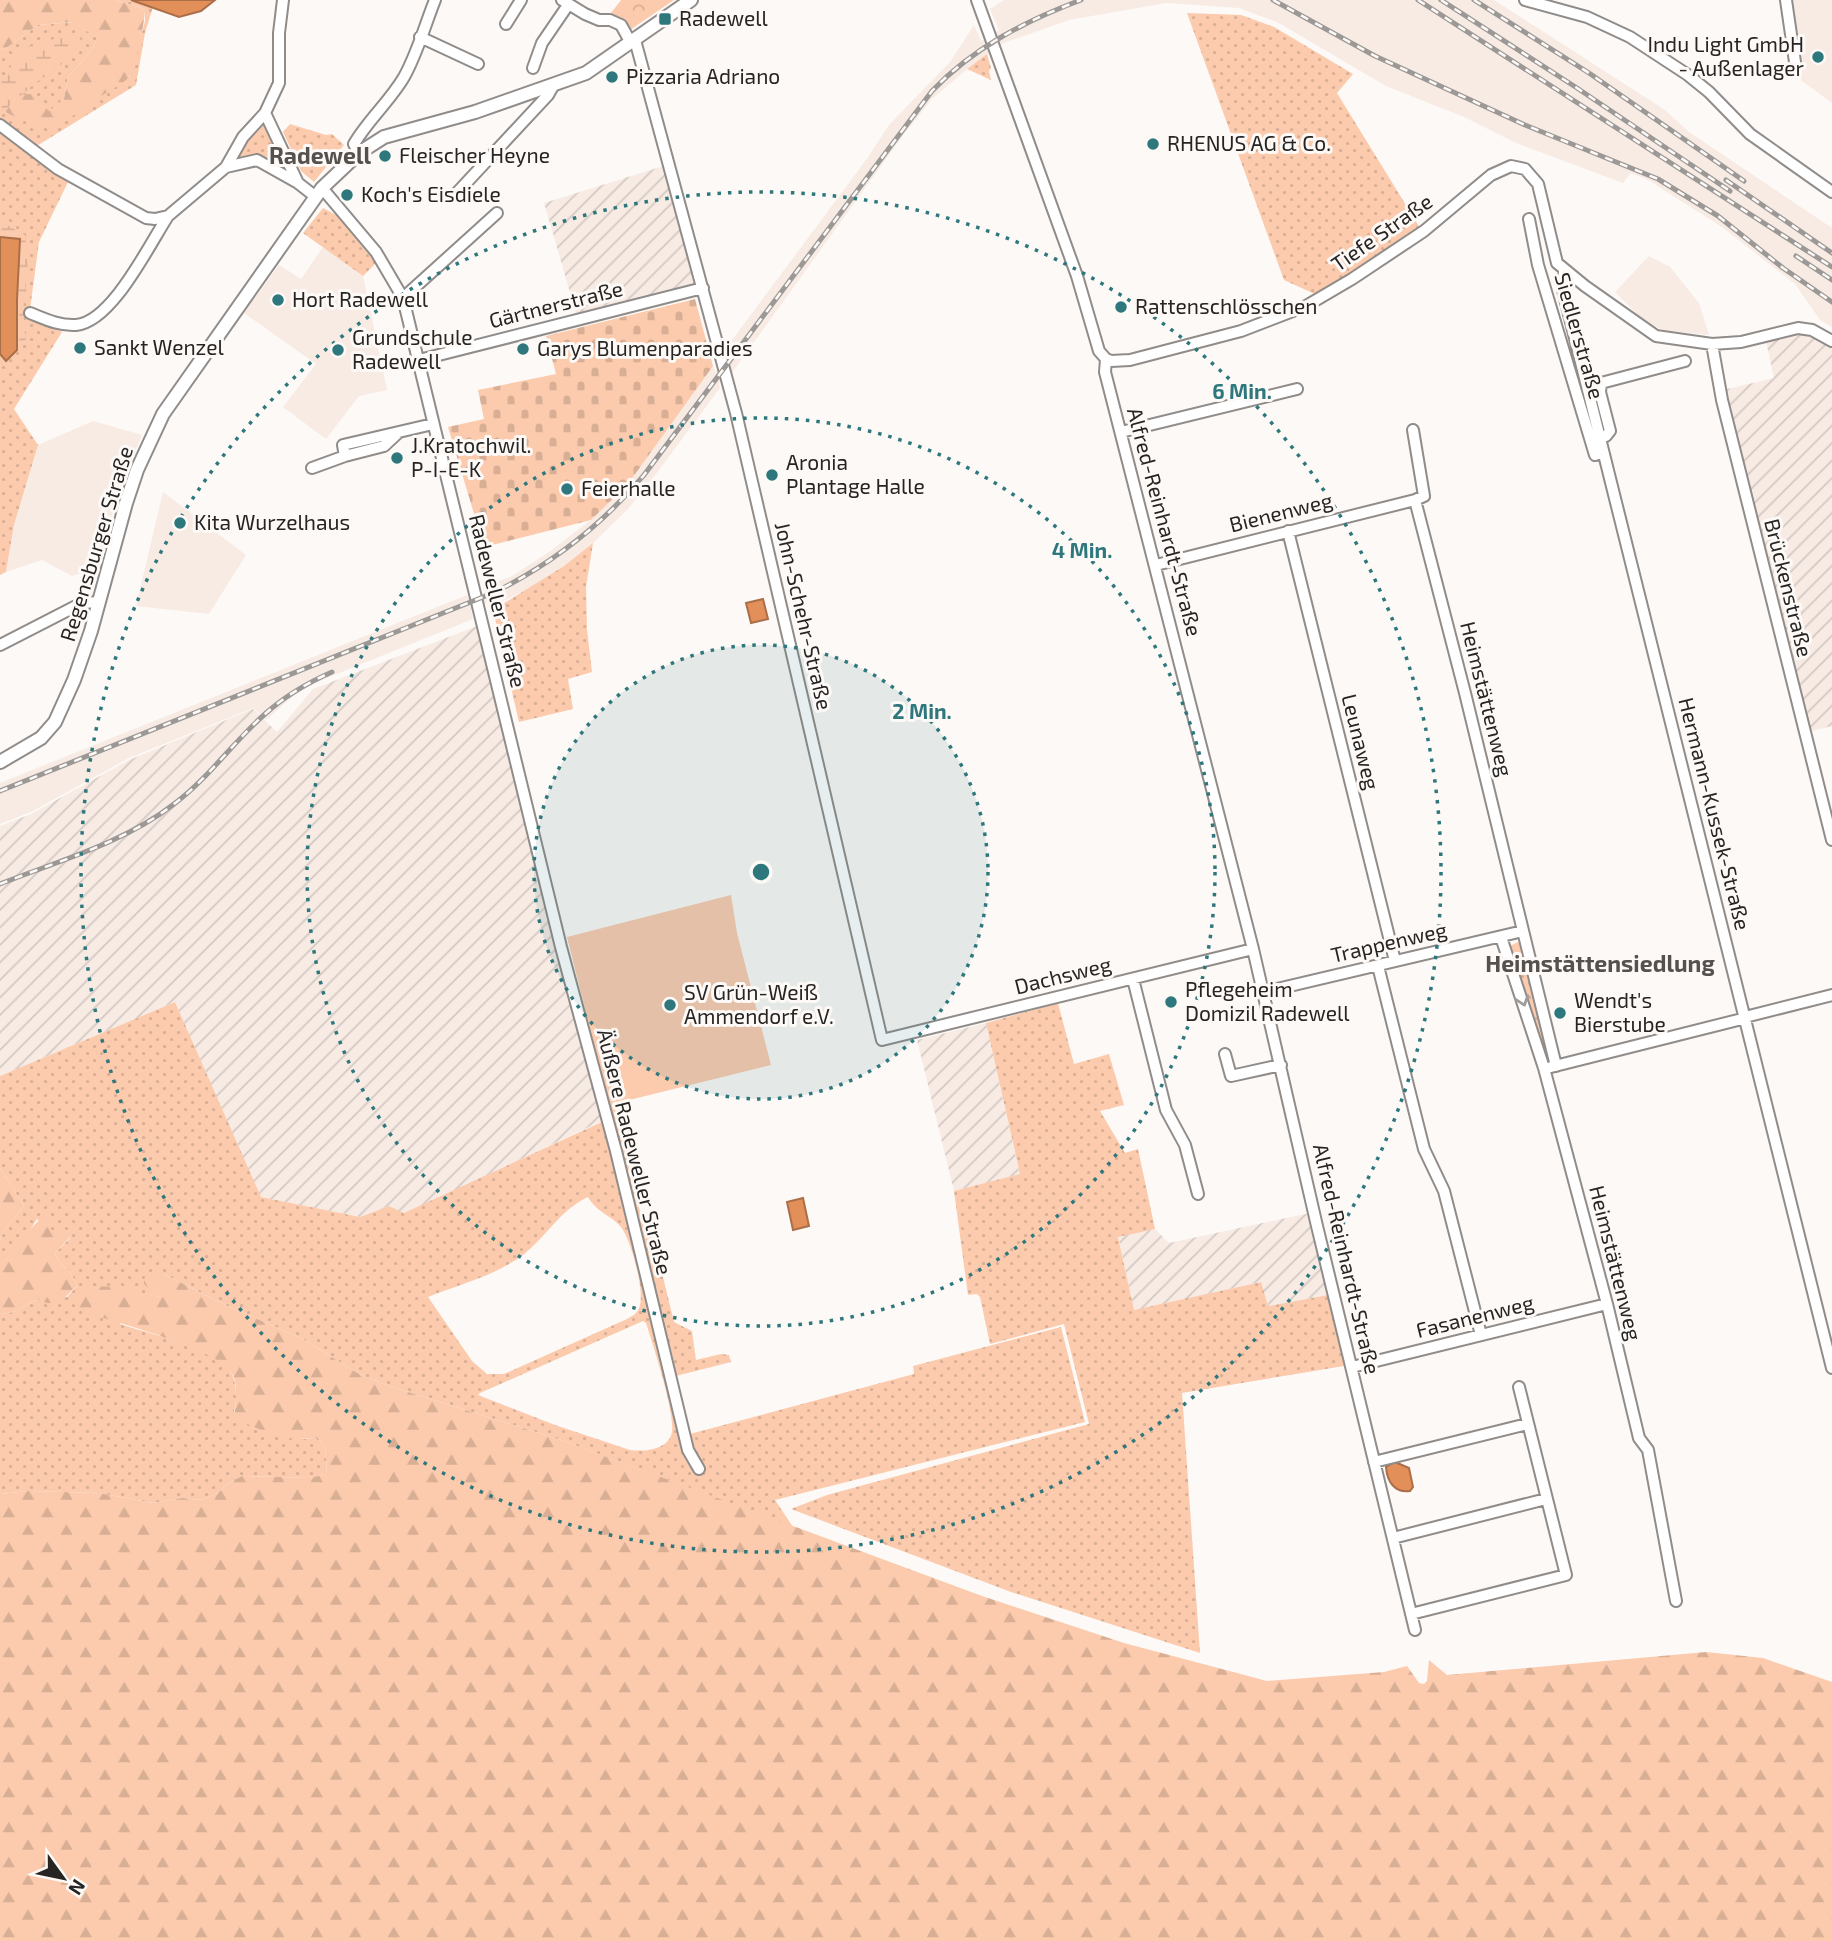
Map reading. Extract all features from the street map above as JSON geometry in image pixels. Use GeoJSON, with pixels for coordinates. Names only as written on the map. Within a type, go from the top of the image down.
{"type":"FeatureCollection","features":[{"type":"Feature","properties":{"kind":"main road","name":"Regensburger Straße"},"geometry":{"type":"LineString","coordinates":[[0,762],[41,738],[55,722],[81,661],[126,503],[151,437],[163,414],[319,193],[359,153],[384,137],[475,112],[586,73],[691,0]]}},
{"type":"Feature","properties":{"kind":"street"},"geometry":{"type":"LineString","coordinates":[[30,313],[58,325],[78,325],[96,318],[119,294],[168,216],[226,167],[243,137],[265,113],[279,83],[279,33],[284,0]]}},
{"type":"Feature","properties":{"kind":"street"},"geometry":{"type":"LineString","coordinates":[[359,153],[354,144],[406,74],[435,0]]}},
{"type":"Feature","properties":{"kind":"street"},"geometry":{"type":"LineString","coordinates":[[506,24],[521,0]]}},
{"type":"Feature","properties":{"kind":"street","name":"Alfred-Reinhardt-Straße"},"geometry":{"type":"LineString","coordinates":[[977,0],[1077,276],[1100,351],[1107,359],[1105,372],[1254,949],[1415,1630]]}},
{"type":"Feature","properties":{"kind":"street"},"geometry":{"type":"LineString","coordinates":[[1525,0],[1587,17],[1630,37],[1688,75],[1709,92],[1750,134],[1832,192]]}},
{"type":"Feature","properties":{"kind":"street"},"geometry":{"type":"LineString","coordinates":[[1786,0],[1795,62]]}},
{"type":"Feature","properties":{"kind":"street"},"geometry":{"type":"LineString","coordinates":[[533,68],[542,43],[565,2],[599,20],[610,20],[621,25],[633,41]]}},
{"type":"Feature","properties":{"kind":"street"},"geometry":{"type":"LineString","coordinates":[[420,37],[478,64]]}},
{"type":"Feature","properties":{"kind":"street","name":"John-Schehr-Straße"},"geometry":{"type":"LineString","coordinates":[[633,41],[736,414],[882,1040]]}},
{"type":"Feature","properties":{"kind":"street"},"geometry":{"type":"LineString","coordinates":[[454,196],[548,95],[553,86]]}},
{"type":"Feature","properties":{"kind":"street"},"geometry":{"type":"LineString","coordinates":[[265,113],[298,183]]}},
{"type":"Feature","properties":{"kind":"street"},"geometry":{"type":"LineString","coordinates":[[1,125],[58,169],[126,209],[146,218],[168,216]]}},
{"type":"Feature","properties":{"kind":"street","name":"Radeweller Straße"},"geometry":{"type":"LineString","coordinates":[[226,167],[257,160],[319,193],[376,252],[403,298],[536,843]]}},
{"type":"Feature","properties":{"kind":"street","name":"Tiefe Straße"},"geometry":{"type":"LineString","coordinates":[[1107,359],[1130,360],[1241,331],[1306,306],[1352,279],[1424,230],[1491,175],[1511,166],[1525,169],[1538,184],[1554,254],[1564,271]]}},
{"type":"Feature","properties":{"kind":"street"},"geometry":{"type":"LineString","coordinates":[[403,298],[497,213]]}},
{"type":"Feature","properties":{"kind":"street","name":"Siedlerstraße"},"geometry":{"type":"LineString","coordinates":[[1529,219],[1538,265],[1595,455],[1602,453]]}},
{"type":"Feature","properties":{"kind":"street"},"geometry":{"type":"LineString","coordinates":[[1564,271],[1656,336],[1712,344],[1741,342],[1798,328],[1812,330],[1832,341]]}},
{"type":"Feature","properties":{"kind":"street","name":"Hermann-Kussek-Straße"},"geometry":{"type":"LineString","coordinates":[[1564,271],[1563,290],[1602,453],[1832,1368]]}},
{"type":"Feature","properties":{"kind":"street","name":"Gärtnerstraße"},"geometry":{"type":"LineString","coordinates":[[419,360],[703,288]]}},
{"type":"Feature","properties":{"kind":"street","name":"Brückenstraße"},"geometry":{"type":"LineString","coordinates":[[1712,344],[1722,400],[1832,840]]}},
{"type":"Feature","properties":{"kind":"street","name":"Siedlerstraße"},"geometry":{"type":"LineString","coordinates":[[1599,437],[1606,436],[1610,431],[1600,392],[1601,383],[1685,361]]}},
{"type":"Feature","properties":{"kind":"street"},"geometry":{"type":"LineString","coordinates":[[1121,432],[1297,389]]}},
{"type":"Feature","properties":{"kind":"street"},"geometry":{"type":"LineString","coordinates":[[312,468],[345,456],[343,445],[433,424]]}},
{"type":"Feature","properties":{"kind":"street","name":"Heimstättenweg"},"geometry":{"type":"LineString","coordinates":[[1413,430],[1424,496],[1415,500],[1523,931],[1550,1067],[1639,1438],[1647,1450],[1676,1601]]}},
{"type":"Feature","properties":{"kind":"street","name":"Bienenweg"},"geometry":{"type":"LineString","coordinates":[[1156,565],[1415,500]]}},
{"type":"Feature","properties":{"kind":"street","name":"Leunaweg"},"geometry":{"type":"LineString","coordinates":[[1288,531],[1395,961]]}},
{"type":"Feature","properties":{"kind":"street"},"geometry":{"type":"LineString","coordinates":[[0,645],[82,603],[99,602]]}},
{"type":"Feature","properties":{"kind":"street","name":"Äußere Radeweller Straße"},"geometry":{"type":"LineString","coordinates":[[536,843],[616,1151],[688,1450],[699,1469]]}},
{"type":"Feature","properties":{"kind":"street","name":"Trappenweg"},"geometry":{"type":"LineString","coordinates":[[1264,992],[1523,931]]}},
{"type":"Feature","properties":{"kind":"street","name":"Heimstättenweg"},"geometry":{"type":"LineString","coordinates":[[1501,937],[1550,1067]]}},
{"type":"Feature","properties":{"kind":"street","name":"Dachsweg"},"geometry":{"type":"LineString","coordinates":[[882,1040],[1254,949]]}},
{"type":"Feature","properties":{"kind":"street"},"geometry":{"type":"LineString","coordinates":[[1378,966],[1424,1149],[1444,1191],[1480,1335]]}},
{"type":"Feature","properties":{"kind":"street"},"geometry":{"type":"LineString","coordinates":[[1133,979],[1166,1110],[1185,1144],[1198,1194]]}},
{"type":"Feature","properties":{"kind":"street"},"geometry":{"type":"LineString","coordinates":[[1550,1067],[1832,995]]}},
{"type":"Feature","properties":{"kind":"street"},"geometry":{"type":"LineString","coordinates":[[1225,1054],[1231,1076],[1281,1065]]}},
{"type":"Feature","properties":{"kind":"street","name":"Fasanenweg"},"geometry":{"type":"LineString","coordinates":[[1352,1367],[1608,1304]]}},
{"type":"Feature","properties":{"kind":"street"},"geometry":{"type":"LineString","coordinates":[[1411,1614],[1566,1575],[1519,1387]]}},
{"type":"Feature","properties":{"kind":"street"},"geometry":{"type":"LineString","coordinates":[[1374,1462],[1527,1423]]}},
{"type":"Feature","properties":{"kind":"street"},"geometry":{"type":"LineString","coordinates":[[1393,1538],[1546,1499]]}},
{"type":"Feature","properties":{"kind":"shaded area"},"geometry":{"type":"Polygon","coordinates":[[[131,0],[215,0],[201,11],[179,17],[131,0]]]}},
{"type":"Feature","properties":{"kind":"shaded area"},"geometry":{"type":"Polygon","coordinates":[[[1004,0],[1494,0],[1665,110],[1689,132],[1832,228],[1832,327],[1820,320],[1795,284],[1722,227],[1648,180],[1631,173],[1623,183],[1516,143],[1464,117],[1386,86],[1277,22],[1239,8],[1166,3],[1069,20],[1004,43],[967,69],[932,99],[731,374],[729,369],[719,383],[720,388],[653,478],[628,509],[593,543],[564,566],[528,589],[489,608],[487,603],[471,610],[473,619],[312,684],[293,696],[266,720],[253,708],[129,758],[31,812],[0,824],[0,783],[467,595],[468,598],[485,592],[484,587],[512,576],[591,520],[628,484],[713,366],[715,372],[727,355],[726,348],[889,125],[950,62],[974,25],[981,41],[999,30],[990,9],[1004,0]]]}},
{"type":"Feature","properties":{"kind":"shaded area","name":"Indu Light GmbH - Außenlager"},"geometry":{"type":"Polygon","coordinates":[[[1789,0],[1832,0],[1832,103],[1802,81],[1797,73],[1789,0]]]}},
{"type":"Feature","properties":{"kind":"shaded area"},"geometry":{"type":"Polygon","coordinates":[[[670,164],[703,288],[578,320],[544,203],[670,164]]]}},
{"type":"Feature","properties":{"kind":"shaded area"},"geometry":{"type":"Polygon","coordinates":[[[0,237],[20,239],[17,350],[6,361],[0,354],[0,237]]]}},
{"type":"Feature","properties":{"kind":"shaded area","name":"Grundschule Radewell"},"geometry":{"type":"Polygon","coordinates":[[[323,247],[363,276],[387,390],[359,396],[326,439],[283,407],[316,364],[244,313],[279,265],[301,279],[323,247]]]}},
{"type":"Feature","properties":{"kind":"shaded area"},"geometry":{"type":"Polygon","coordinates":[[[1649,256],[1670,267],[1699,303],[1709,335],[1663,330],[1644,321],[1615,292],[1649,256]]]}},
{"type":"Feature","properties":{"kind":"shaded area"},"geometry":{"type":"Polygon","coordinates":[[[1798,328],[1832,341],[1832,726],[1804,733],[1723,390],[1774,378],[1765,337],[1798,328]]]}},
{"type":"Feature","properties":{"kind":"shaded area"},"geometry":{"type":"Polygon","coordinates":[[[93,421],[142,435],[118,493],[97,568],[72,576],[42,560],[6,572],[14,525],[38,445],[93,421]]]}},
{"type":"Feature","properties":{"kind":"shaded area","name":"Kita Wurzelhaus"},"geometry":{"type":"Polygon","coordinates":[[[163,492],[246,555],[209,614],[136,606],[163,492]]]}},
{"type":"Feature","properties":{"kind":"shaded area"},"geometry":{"type":"Polygon","coordinates":[[[763,599],[768,619],[751,623],[746,603],[763,599]]]}},
{"type":"Feature","properties":{"kind":"shaded area"},"geometry":{"type":"Polygon","coordinates":[[[480,625],[606,1119],[404,1214],[389,1206],[360,1217],[260,1197],[175,1002],[0,1076],[0,826],[31,814],[129,760],[253,709],[277,732],[313,689],[480,625]]]}},
{"type":"Feature","properties":{"kind":"shaded area"},"geometry":{"type":"Polygon","coordinates":[[[986,1023],[1020,1175],[954,1191],[917,1040],[986,1023]]]}},
{"type":"Feature","properties":{"kind":"shaded area"},"geometry":{"type":"Polygon","coordinates":[[[803,1198],[809,1226],[793,1230],[787,1202],[803,1198]]]}},
{"type":"Feature","properties":{"kind":"shaded area"},"geometry":{"type":"Polygon","coordinates":[[[1310,1213],[1328,1295],[1268,1306],[1260,1282],[1134,1311],[1118,1236],[1155,1229],[1169,1243],[1310,1213]]]}},
{"type":"Feature","properties":{"kind":"shaded area"},"geometry":{"type":"Polygon","coordinates":[[[1395,1462],[1409,1468],[1413,1487],[1410,1491],[1396,1488],[1390,1481],[1386,1467],[1395,1462]]]}},
{"type":"Feature","properties":{"kind":"green space"},"geometry":{"type":"Polygon","coordinates":[[[0,0],[115,0],[145,9],[140,44],[129,77],[72,116],[52,125],[31,123],[2,110],[4,95],[31,94],[49,111],[64,99],[68,77],[90,52],[98,38],[72,22],[38,25],[0,50],[0,0]]]}},
{"type":"Feature","properties":{"kind":"green space"},"geometry":{"type":"Polygon","coordinates":[[[115,0],[131,0],[153,7],[145,33],[136,85],[35,147],[33,158],[68,182],[39,242],[29,317],[62,332],[14,409],[38,445],[14,525],[6,572],[0,575],[0,50],[38,25],[73,22],[98,38],[90,52],[68,77],[64,99],[49,112],[26,123],[101,96],[130,76],[145,21],[145,9],[115,0]]]}},
{"type":"Feature","properties":{"kind":"green space"},"geometry":{"type":"Polygon","coordinates":[[[621,0],[674,0],[630,30],[611,13],[621,0]]]}},
{"type":"Feature","properties":{"kind":"green space"},"geometry":{"type":"Polygon","coordinates":[[[1187,13],[1241,15],[1274,27],[1353,74],[1337,93],[1420,228],[1319,296],[1284,280],[1187,13]]]}},
{"type":"Feature","properties":{"kind":"green space"},"geometry":{"type":"Polygon","coordinates":[[[72,34],[81,38],[62,64],[6,109],[0,110],[0,84],[22,48],[72,34]]]}},
{"type":"Feature","properties":{"kind":"green space"},"geometry":{"type":"Polygon","coordinates":[[[987,54],[991,68],[991,80],[967,69],[987,54]]]}},
{"type":"Feature","properties":{"kind":"green space"},"geometry":{"type":"Polygon","coordinates":[[[262,121],[283,165],[259,156],[237,157],[262,121]]]}},
{"type":"Feature","properties":{"kind":"green space"},"geometry":{"type":"Polygon","coordinates":[[[290,124],[326,135],[332,134],[344,145],[314,182],[301,171],[283,132],[290,124]]]}},
{"type":"Feature","properties":{"kind":"green space"},"geometry":{"type":"Polygon","coordinates":[[[323,208],[336,215],[376,263],[363,276],[303,233],[323,208]]]}},
{"type":"Feature","properties":{"kind":"green space"},"geometry":{"type":"Polygon","coordinates":[[[0,215],[3,223],[25,235],[28,269],[23,310],[26,345],[18,344],[20,239],[0,237],[0,215]]]}},
{"type":"Feature","properties":{"kind":"green space"},"geometry":{"type":"Polygon","coordinates":[[[695,299],[713,366],[628,484],[591,520],[484,547],[448,427],[484,419],[478,390],[556,374],[546,336],[695,299]]]}},
{"type":"Feature","properties":{"kind":"green space"},"geometry":{"type":"Polygon","coordinates":[[[593,543],[586,587],[592,672],[568,679],[573,709],[519,722],[493,610],[564,566],[593,543]]]}},
{"type":"Feature","properties":{"kind":"green space","name":"SV Grün-Weiß Ammendorf e.V."},"geometry":{"type":"Polygon","coordinates":[[[731,895],[737,933],[771,1065],[609,1105],[567,937],[731,895]]]}},
{"type":"Feature","properties":{"kind":"green space"},"geometry":{"type":"Polygon","coordinates":[[[1518,942],[1521,944],[1549,1057],[1546,1057],[1509,953],[1510,946],[1518,942]]]}},
{"type":"Feature","properties":{"kind":"green space"},"geometry":{"type":"Polygon","coordinates":[[[175,1002],[261,1197],[360,1217],[389,1206],[404,1213],[606,1120],[603,1106],[615,1103],[647,1237],[653,1236],[674,1322],[692,1331],[696,1360],[721,1354],[729,1355],[731,1362],[676,1376],[690,1434],[914,1374],[913,1366],[1061,1327],[1085,1422],[775,1500],[793,1527],[561,1440],[386,1385],[359,1374],[301,1338],[223,1304],[164,1274],[161,1297],[136,1293],[120,1324],[187,1345],[222,1362],[231,1372],[235,1385],[234,1412],[303,1439],[319,1439],[325,1448],[327,1471],[310,1478],[242,1476],[228,1483],[218,1493],[201,1500],[182,1498],[153,1503],[99,1493],[28,1491],[0,1494],[0,1314],[13,1312],[38,1299],[67,1297],[77,1286],[55,1253],[70,1238],[70,1230],[50,1234],[37,1219],[21,1244],[6,1260],[0,1260],[3,1232],[24,1206],[0,1168],[0,1076],[175,1002]],[[588,1197],[569,1209],[531,1248],[512,1262],[489,1274],[428,1297],[472,1361],[487,1374],[504,1374],[627,1319],[638,1310],[641,1301],[639,1279],[625,1234],[617,1223],[588,1197]],[[643,1321],[478,1395],[630,1450],[642,1451],[661,1446],[670,1438],[672,1422],[663,1378],[646,1323],[643,1321]]]}},
{"type":"Feature","properties":{"kind":"green space"},"geometry":{"type":"Polygon","coordinates":[[[1058,1003],[1074,1064],[1109,1054],[1124,1105],[1100,1111],[1125,1153],[1138,1149],[1155,1229],[1118,1237],[1134,1310],[1261,1282],[1268,1306],[1328,1295],[1344,1366],[1182,1393],[1200,1653],[1011,1592],[791,1509],[827,1495],[1089,1424],[1064,1324],[990,1344],[980,1297],[977,1294],[968,1295],[954,1191],[1020,1174],[986,1023],[1058,1003]]]}},
{"type":"Feature","properties":{"kind":"green space"},"geometry":{"type":"Polygon","coordinates":[[[0,1168],[24,1206],[3,1232],[0,1241],[0,1168]]]}},
{"type":"Feature","properties":{"kind":"green space"},"geometry":{"type":"Polygon","coordinates":[[[50,1214],[51,1233],[70,1230],[70,1237],[55,1253],[77,1286],[59,1303],[47,1303],[38,1299],[13,1312],[0,1314],[0,1260],[6,1260],[32,1228],[50,1214]]]}},
{"type":"Feature","properties":{"kind":"green space"},"geometry":{"type":"Polygon","coordinates":[[[148,1272],[164,1274],[223,1304],[301,1338],[359,1374],[386,1385],[561,1440],[982,1596],[1124,1643],[1267,1681],[1384,1672],[1407,1666],[1419,1683],[1424,1684],[1427,1681],[1429,1660],[1447,1675],[1706,1652],[1763,1658],[1832,1682],[1832,1941],[0,1941],[0,1494],[28,1491],[99,1493],[153,1503],[182,1498],[201,1500],[218,1493],[228,1483],[242,1476],[310,1478],[327,1471],[325,1448],[319,1439],[280,1438],[235,1419],[234,1378],[222,1363],[185,1345],[82,1311],[74,1304],[80,1294],[100,1287],[125,1289],[160,1297],[144,1284],[148,1272]]]}},
{"type":"Feature","properties":{"kind":"railway"},"geometry":{"type":"LineString","coordinates":[[0,791],[493,593],[556,556],[593,527],[644,475],[932,91],[965,62],[1001,37],[1081,0]]}},
{"type":"Feature","properties":{"kind":"railway"},"geometry":{"type":"LineString","coordinates":[[1273,0],[1375,56],[1525,125],[1658,179],[1718,216],[1783,268],[1832,302]]}},
{"type":"Feature","properties":{"kind":"railway"},"geometry":{"type":"LineString","coordinates":[[1418,0],[1832,267]]}},
{"type":"Feature","properties":{"kind":"railway"},"geometry":{"type":"LineString","coordinates":[[1441,0],[1730,191]]}},
{"type":"Feature","properties":{"kind":"railway"},"geometry":{"type":"LineString","coordinates":[[1474,0],[1589,73],[1744,181]]}},
{"type":"Feature","properties":{"kind":"railway"},"geometry":{"type":"LineString","coordinates":[[1726,180],[1832,253]]}},
{"type":"Feature","properties":{"kind":"railway"},"geometry":{"type":"LineString","coordinates":[[1796,256],[1832,280]]}},
{"type":"Feature","properties":{"kind":"railway"},"geometry":{"type":"LineString","coordinates":[[0,884],[90,850],[155,818],[187,794],[273,707],[297,690],[332,672]]}},
{"type":"Feature","properties":{"kind":"place","name":"Radewell"},"geometry":{"type":"Point","coordinates":[665,19]}},
{"type":"Feature","properties":{"kind":"place","name":"Indu Light GmbH - Außenlager"},"geometry":{"type":"Point","coordinates":[1818,57]}},
{"type":"Feature","properties":{"kind":"place","name":"Pizzaria Adriano"},"geometry":{"type":"Point","coordinates":[612,77]}},
{"type":"Feature","properties":{"kind":"place","name":"RHENUS AG & Co."},"geometry":{"type":"Point","coordinates":[1153,144]}},
{"type":"Feature","properties":{"kind":"place","name":"Fleischer Heyne"},"geometry":{"type":"Point","coordinates":[385,156]}},
{"type":"Feature","properties":{"kind":"place","name":"Koch's Eisdiele"},"geometry":{"type":"Point","coordinates":[347,195]}},
{"type":"Feature","properties":{"kind":"place","name":"Hort Radewell"},"geometry":{"type":"Point","coordinates":[278,300]}},
{"type":"Feature","properties":{"kind":"place","name":"Rattenschlösschen"},"geometry":{"type":"Point","coordinates":[1121,307]}},
{"type":"Feature","properties":{"kind":"place","name":"Sankt Wenzel"},"geometry":{"type":"Point","coordinates":[80,348]}},
{"type":"Feature","properties":{"kind":"place","name":"Garys Blumenparadies"},"geometry":{"type":"Point","coordinates":[523,349]}},
{"type":"Feature","properties":{"kind":"place","name":"Grundschule Radewell"},"geometry":{"type":"Point","coordinates":[338,350]}},
{"type":"Feature","properties":{"kind":"place","name":"J.Kratochwil. P-I-E-K"},"geometry":{"type":"Point","coordinates":[397,458]}},
{"type":"Feature","properties":{"kind":"place","name":"Aronia Plantage Halle"},"geometry":{"type":"Point","coordinates":[772,475]}},
{"type":"Feature","properties":{"kind":"place","name":"Feierhalle"},"geometry":{"type":"Point","coordinates":[567,489]}},
{"type":"Feature","properties":{"kind":"place","name":"Kita Wurzelhaus"},"geometry":{"type":"Point","coordinates":[180,523]}},
{"type":"Feature","properties":{"kind":"place","name":"Pflegeheim Domizil Radewell"},"geometry":{"type":"Point","coordinates":[1171,1002]}},
{"type":"Feature","properties":{"kind":"place","name":"SV Grün-Weiß Ammendorf e.V."},"geometry":{"type":"Point","coordinates":[670,1005]}},
{"type":"Feature","properties":{"kind":"place","name":"Wendt's Bierstube"},"geometry":{"type":"Point","coordinates":[1560,1013]}},
{"type":"Feature","properties":{"kind":"district","name":"Radewell"},"geometry":{"type":"Point","coordinates":[320,156]}},
{"type":"Feature","properties":{"kind":"district","name":"Heimstättensiedlung"},"geometry":{"type":"Point","coordinates":[1600,964]}}]}
